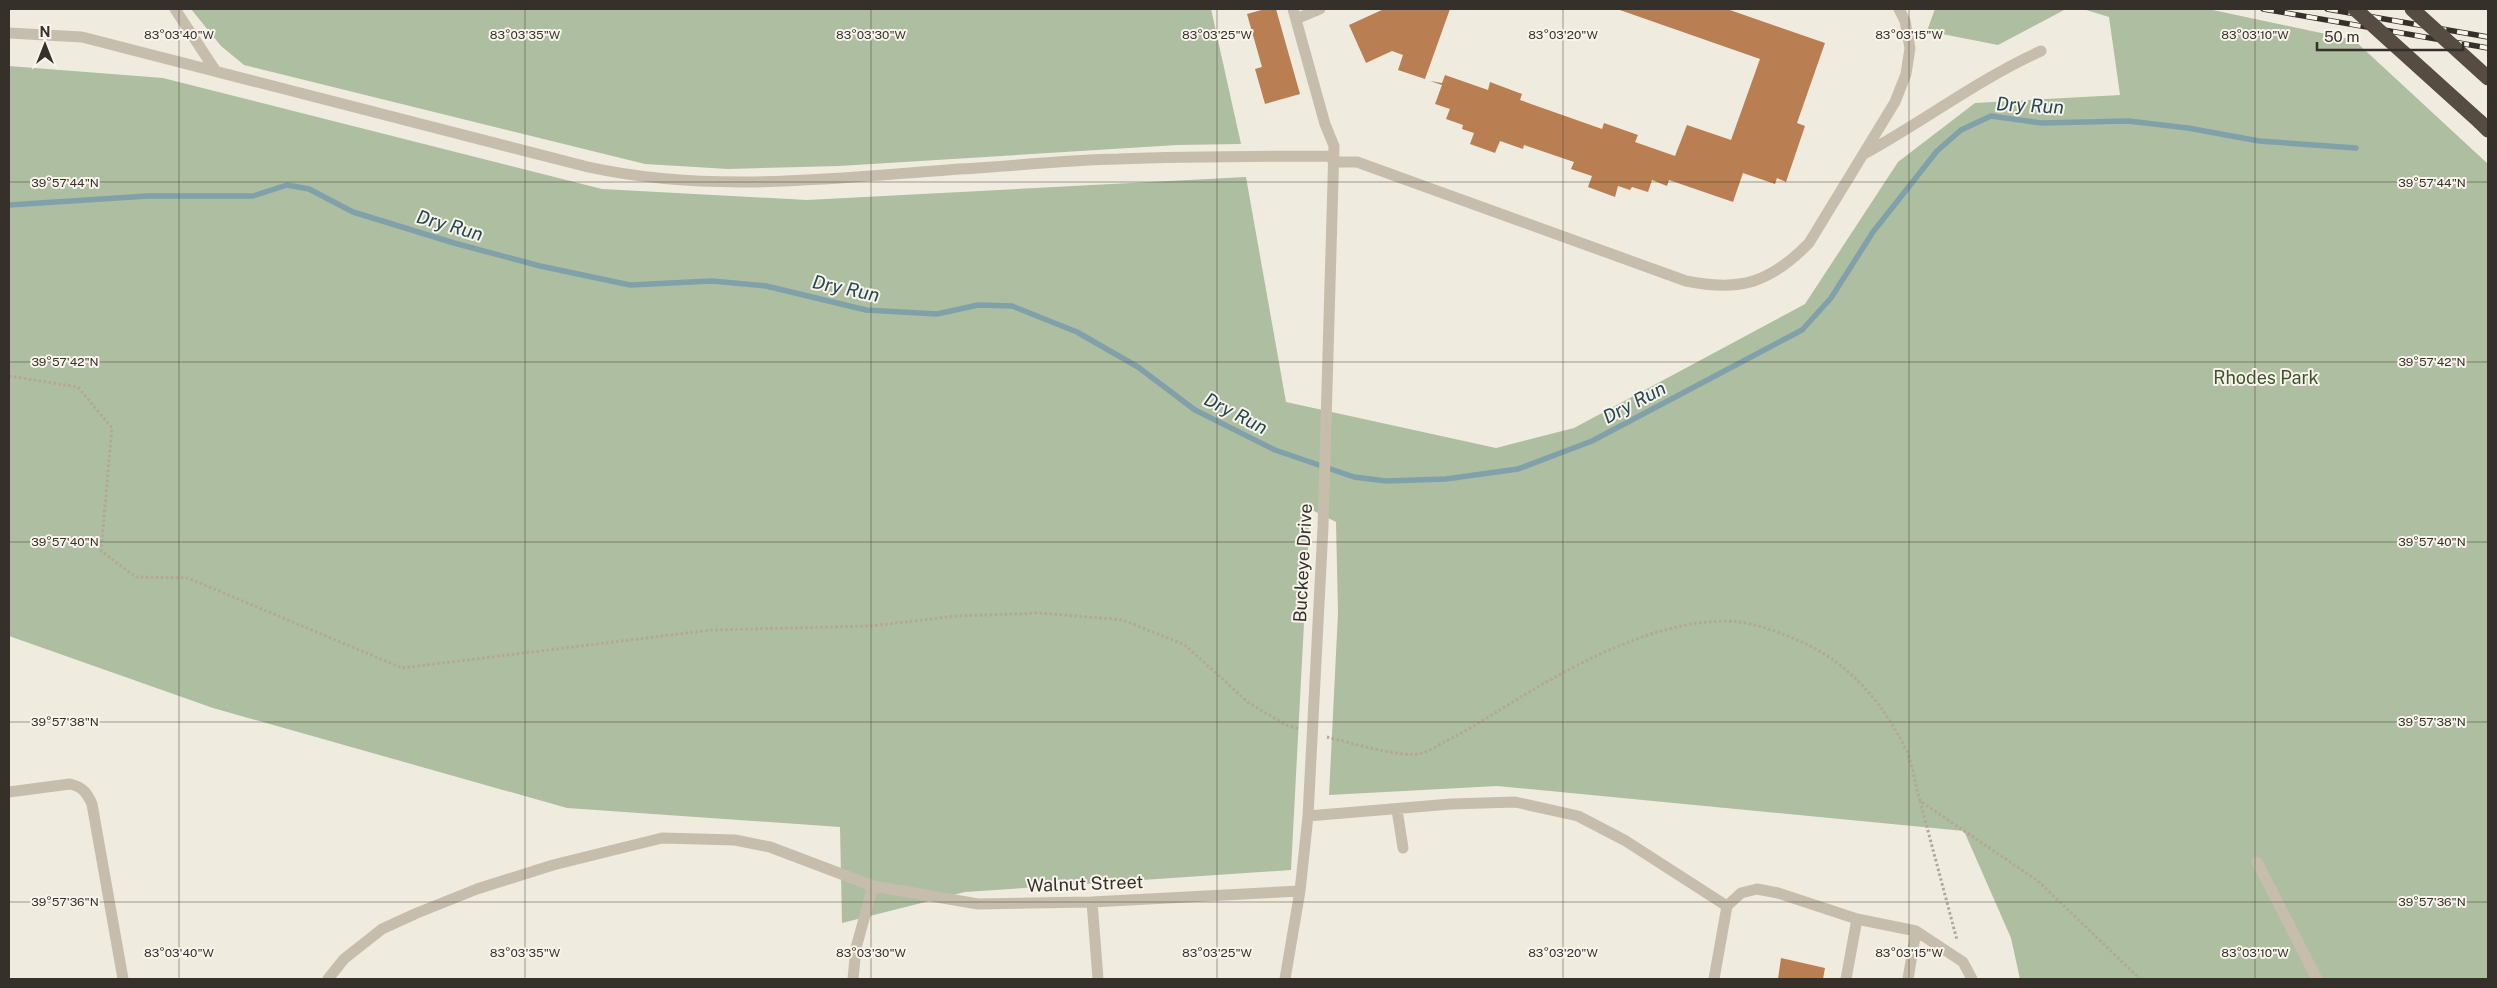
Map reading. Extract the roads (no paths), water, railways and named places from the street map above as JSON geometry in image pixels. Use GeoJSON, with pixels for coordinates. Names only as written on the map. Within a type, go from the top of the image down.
{"type":"FeatureCollection","features":[{"type":"Feature","properties":{"kind":"highway"},"geometry":{"type":"LineString","coordinates":[[2355,9],[2484,126]]}},
{"type":"Feature","properties":{"kind":"highway"},"geometry":{"type":"LineString","coordinates":[[2412,9],[2488,78]]}},
{"type":"Feature","properties":{"kind":"lane"},"geometry":{"type":"LineString","coordinates":[[175,9],[215,70]]}},
{"type":"Feature","properties":{"kind":"lane"},"geometry":{"type":"LineString","coordinates":[[1320,9],[1294,14],[1334,155]]}},
{"type":"Feature","properties":{"kind":"lane"},"geometry":{"type":"LineString","coordinates":[[9,33],[82,37],[588,167],[630,176],[685,182],[802,181],[1116,159],[1334,155],[1686,281],[1716,287],[1740,285],[1766,276],[1790,263],[1809,244],[1895,102],[1906,74],[1910,48],[1905,21],[1899,9]]}},
{"type":"Feature","properties":{"kind":"lane"},"geometry":{"type":"LineString","coordinates":[[1862,155],[1909,130],[2012,64],[2041,51]]}},
{"type":"Feature","properties":{"kind":"lane","name":"Buckeye Drive"},"geometry":{"type":"LineString","coordinates":[[1286,979],[1300,891],[1308,816],[1323,527],[1334,155]]}},
{"type":"Feature","properties":{"kind":"lane"},"geometry":{"type":"LineString","coordinates":[[9,792],[70,784],[80,786],[88,794],[92,804],[123,979]]}},
{"type":"Feature","properties":{"kind":"lane"},"geometry":{"type":"LineString","coordinates":[[1308,816],[1451,804],[1514,802],[1578,816],[1626,841],[1727,906]]}},
{"type":"Feature","properties":{"kind":"lane"},"geometry":{"type":"LineString","coordinates":[[1397,810],[1403,848]]}},
{"type":"Feature","properties":{"kind":"lane","name":"Walnut Street"},"geometry":{"type":"LineString","coordinates":[[328,979],[344,959],[382,929],[417,913],[477,889],[544,868],[662,838],[735,840],[770,847],[872,886],[978,904],[1092,902],[1300,891]]}},
{"type":"Feature","properties":{"kind":"lane"},"geometry":{"type":"LineString","coordinates":[[2257,862],[2317,979]]}},
{"type":"Feature","properties":{"kind":"lane"},"geometry":{"type":"LineString","coordinates":[[853,979],[856,948],[872,886]]}},
{"type":"Feature","properties":{"kind":"lane"},"geometry":{"type":"LineString","coordinates":[[1714,979],[1727,906],[1742,893],[1757,889],[1778,893],[1857,920],[1916,931],[1963,962],[1972,979]]}},
{"type":"Feature","properties":{"kind":"lane"},"geometry":{"type":"LineString","coordinates":[[1092,902],[1098,979]]}},
{"type":"Feature","properties":{"kind":"lane"},"geometry":{"type":"LineString","coordinates":[[1846,979],[1857,920]]}},
{"type":"Feature","properties":{"kind":"lane"},"geometry":{"type":"LineString","coordinates":[[1908,979],[1916,931]]}},
{"type":"Feature","properties":{"kind":"waterway","name":"Dry Run"},"geometry":{"type":"LineString","coordinates":[[9,205],[148,196],[253,196],[287,185],[309,189],[353,212],[454,243],[540,266],[630,285],[712,281],[766,286],[866,310],[937,314],[978,305],[1012,306],[1077,332],[1138,367],[1195,410],[1275,450],[1354,477],[1386,481],[1446,479],[1518,469],[1592,441],[1802,330],[1831,298],[1873,232],[1937,151],[1961,130],[1991,116],[2041,123],[2128,121],[2188,128],[2259,141],[2356,148]]}},
{"type":"Feature","properties":{"kind":"railway"},"geometry":{"type":"LineString","coordinates":[[2263,9],[2488,48]]}},
{"type":"Feature","properties":{"kind":"railway"},"geometry":{"type":"LineString","coordinates":[[2327,9],[2488,37]]}},
{"type":"Feature","properties":{"kind":"park label","name":"Rhodes Park"},"geometry":{"type":"Point","coordinates":[2266,378]}}]}
